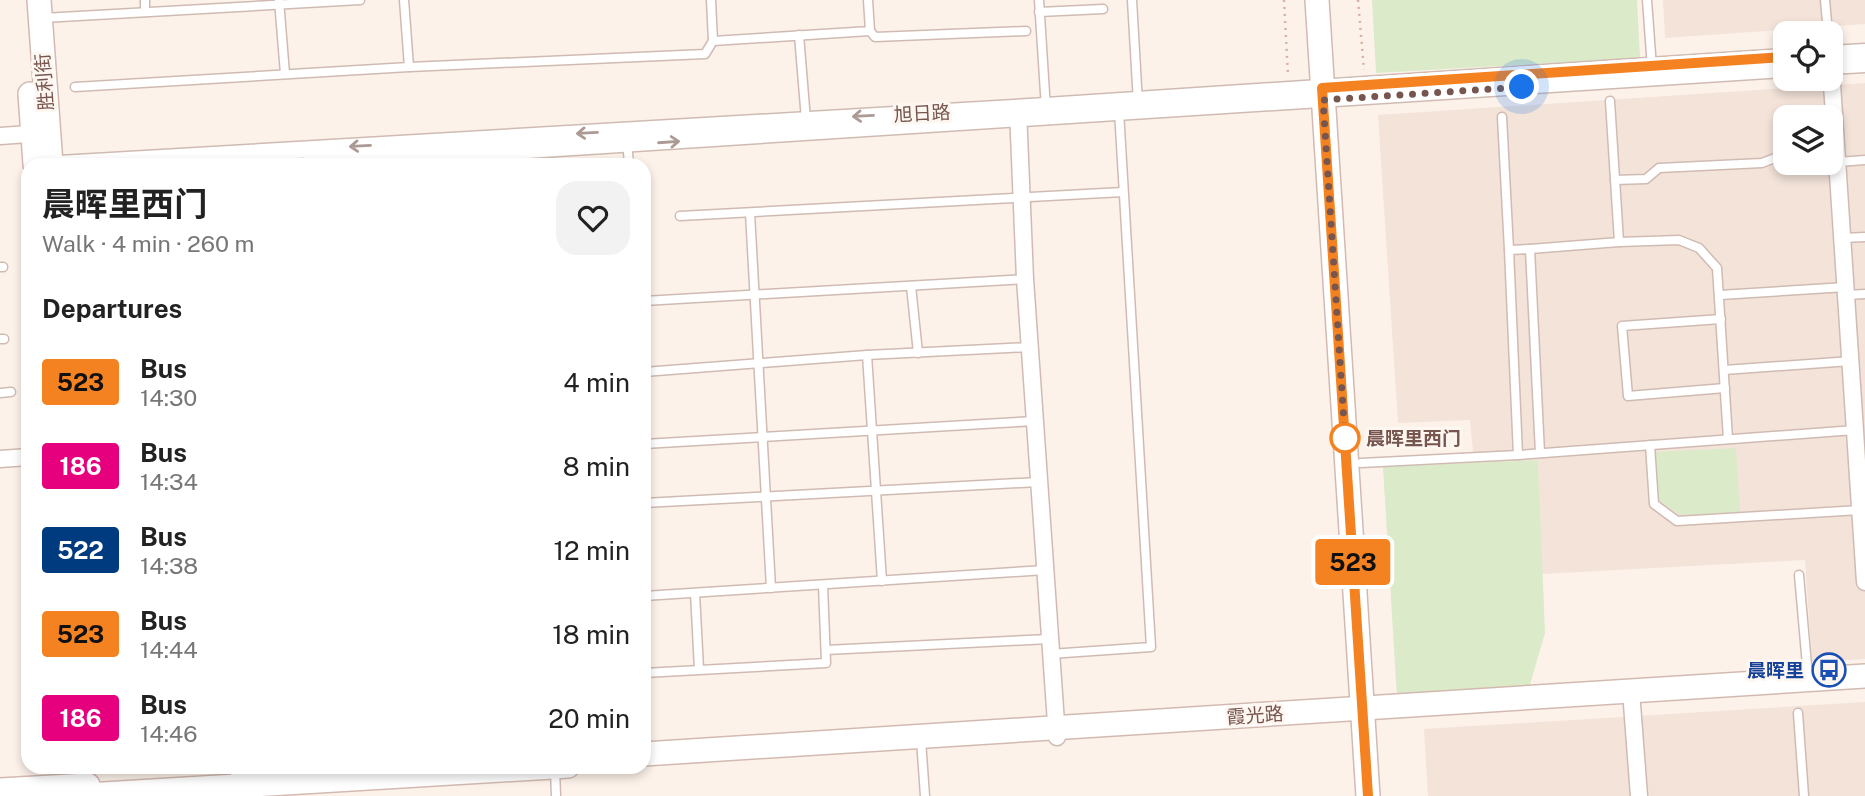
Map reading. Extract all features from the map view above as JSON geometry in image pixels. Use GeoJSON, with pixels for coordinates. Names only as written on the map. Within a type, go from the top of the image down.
{"type":"FeatureCollection","features":[{"type":"Feature","properties":{"kind":"street","name":"胜利街"},"geometry":{"type":"LineString","coordinates":[[25,0],[40,133],[49,158]]}},
{"type":"Feature","properties":{"kind":"street"},"geometry":{"type":"LineString","coordinates":[[1317,0],[1330,94],[1361,463],[1369,713],[1368,796]]}},
{"type":"Feature","properties":{"kind":"street"},"geometry":{"type":"LineString","coordinates":[[1331,0],[1330,94],[1369,713],[1381,796]]}},
{"type":"Feature","properties":{"kind":"street","name":"胜利街"},"geometry":{"type":"LineString","coordinates":[[36,158],[40,133],[39,9]]}},
{"type":"Feature","properties":{"kind":"street"},"geometry":{"type":"LineString","coordinates":[[1843,53],[1865,52]]}},
{"type":"Feature","properties":{"kind":"street","name":"旭日路"},"geometry":{"type":"LineString","coordinates":[[245,158],[1119,108],[1652,72],[1773,58]]}},
{"type":"Feature","properties":{"kind":"street"},"geometry":{"type":"LineString","coordinates":[[1843,65],[1865,64]]}},
{"type":"Feature","properties":{"kind":"street","name":"旭日路"},"geometry":{"type":"LineString","coordinates":[[1652,72],[1773,69]]}},
{"type":"Feature","properties":{"kind":"street"},"geometry":{"type":"LineString","coordinates":[[1018,114],[1025,279],[1057,733]]}},
{"type":"Feature","properties":{"kind":"street","name":"旭日路"},"geometry":{"type":"LineString","coordinates":[[382,158],[806,120],[1018,114]]}},
{"type":"Feature","properties":{"kind":"street"},"geometry":{"type":"LineString","coordinates":[[0,136],[40,133]]}},
{"type":"Feature","properties":{"kind":"street"},"geometry":{"type":"LineString","coordinates":[[1837,175],[1859,438],[1865,582]]}},
{"type":"Feature","properties":{"kind":"street"},"geometry":{"type":"LineString","coordinates":[[0,459],[21,458]]}},
{"type":"Feature","properties":{"kind":"street","name":"霞光路"},"geometry":{"type":"LineString","coordinates":[[651,761],[1809,685],[1865,676]]}},
{"type":"Feature","properties":{"kind":"street","name":"霞光路"},"geometry":{"type":"LineString","coordinates":[[1809,685],[1865,687]]}},
{"type":"Feature","properties":{"kind":"street"},"geometry":{"type":"LineString","coordinates":[[1632,696],[1639,796]]}},
{"type":"Feature","properties":{"kind":"street","name":"霞光路"},"geometry":{"type":"LineString","coordinates":[[651,754],[921,742]]}},
{"type":"Feature","properties":{"kind":"street"},"geometry":{"type":"LineString","coordinates":[[0,790],[211,787],[239,776],[272,774]]}},
{"type":"Feature","properties":{"kind":"street"},"geometry":{"type":"LineString","coordinates":[[239,776],[309,774]]}},
{"type":"Feature","properties":{"kind":"lane"},"geometry":{"type":"LineString","coordinates":[[145,0],[145,12]]}},
{"type":"Feature","properties":{"kind":"lane"},"geometry":{"type":"LineString","coordinates":[[39,9],[145,12],[279,2],[360,0]]}},
{"type":"Feature","properties":{"kind":"lane"},"geometry":{"type":"LineString","coordinates":[[404,0],[409,67]]}},
{"type":"Feature","properties":{"kind":"lane"},"geometry":{"type":"LineString","coordinates":[[75,87],[409,67],[705,54],[713,41],[711,0]]}},
{"type":"Feature","properties":{"kind":"lane"},"geometry":{"type":"LineString","coordinates":[[868,0],[870,31],[875,37],[1026,31]]}},
{"type":"Feature","properties":{"kind":"lane"},"geometry":{"type":"LineString","coordinates":[[1038,0],[1046,112]]}},
{"type":"Feature","properties":{"kind":"lane"},"geometry":{"type":"LineString","coordinates":[[1132,0],[1138,106]]}},
{"type":"Feature","properties":{"kind":"lane"},"geometry":{"type":"LineString","coordinates":[[1647,0],[1652,72]]}},
{"type":"Feature","properties":{"kind":"lane"},"geometry":{"type":"LineString","coordinates":[[1825,0],[1827,21]]}},
{"type":"Feature","properties":{"kind":"lane"},"geometry":{"type":"LineString","coordinates":[[279,2],[285,74]]}},
{"type":"Feature","properties":{"kind":"lane"},"geometry":{"type":"LineString","coordinates":[[1039,12],[1103,9]]}},
{"type":"Feature","properties":{"kind":"lane"},"geometry":{"type":"LineString","coordinates":[[713,41],[870,31]]}},
{"type":"Feature","properties":{"kind":"lane"},"geometry":{"type":"LineString","coordinates":[[799,35],[806,120]]}},
{"type":"Feature","properties":{"kind":"lane"},"geometry":{"type":"LineString","coordinates":[[1610,101],[1619,242]]}},
{"type":"Feature","properties":{"kind":"lane"},"geometry":{"type":"LineString","coordinates":[[826,650],[1151,647],[1119,108]]}},
{"type":"Feature","properties":{"kind":"lane"},"geometry":{"type":"LineString","coordinates":[[1502,117],[1518,455]]}},
{"type":"Feature","properties":{"kind":"lane"},"geometry":{"type":"LineString","coordinates":[[627,138],[629,158]]}},
{"type":"Feature","properties":{"kind":"lane"},"geometry":{"type":"LineString","coordinates":[[1843,156],[1865,160]]}},
{"type":"Feature","properties":{"kind":"lane"},"geometry":{"type":"LineString","coordinates":[[1615,180],[1646,179],[1659,168],[1762,163],[1773,159]]}},
{"type":"Feature","properties":{"kind":"lane"},"geometry":{"type":"LineString","coordinates":[[680,216],[1123,192]]}},
{"type":"Feature","properties":{"kind":"lane"},"geometry":{"type":"LineString","coordinates":[[750,213],[771,588]]}},
{"type":"Feature","properties":{"kind":"lane"},"geometry":{"type":"LineString","coordinates":[[1843,238],[1865,237]]}},
{"type":"Feature","properties":{"kind":"lane"},"geometry":{"type":"LineString","coordinates":[[1509,250],[1679,240],[1699,248],[1717,268],[1728,439]]}},
{"type":"Feature","properties":{"kind":"lane"},"geometry":{"type":"LineString","coordinates":[[1530,249],[1540,453]]}},
{"type":"Feature","properties":{"kind":"lane"},"geometry":{"type":"LineString","coordinates":[[651,301],[1025,279]]}},
{"type":"Feature","properties":{"kind":"lane"},"geometry":{"type":"LineString","coordinates":[[911,286],[918,353]]}},
{"type":"Feature","properties":{"kind":"lane"},"geometry":{"type":"LineString","coordinates":[[1720,295],[1846,291],[1865,294]]}},
{"type":"Feature","properties":{"kind":"lane"},"geometry":{"type":"LineString","coordinates":[[1721,319],[1622,326],[1628,396],[1726,388]]}},
{"type":"Feature","properties":{"kind":"lane"},"geometry":{"type":"LineString","coordinates":[[651,372],[867,355],[1030,347]]}},
{"type":"Feature","properties":{"kind":"lane"},"geometry":{"type":"LineString","coordinates":[[867,355],[882,581]]}},
{"type":"Feature","properties":{"kind":"lane"},"geometry":{"type":"LineString","coordinates":[[1724,370],[1851,361]]}},
{"type":"Feature","properties":{"kind":"lane"},"geometry":{"type":"LineString","coordinates":[[0,393],[11,392]]}},
{"type":"Feature","properties":{"kind":"lane"},"geometry":{"type":"LineString","coordinates":[[651,444],[1035,421]]}},
{"type":"Feature","properties":{"kind":"lane"},"geometry":{"type":"LineString","coordinates":[[1361,463],[1518,455],[1728,439],[1859,438]]}},
{"type":"Feature","properties":{"kind":"lane"},"geometry":{"type":"LineString","coordinates":[[1650,445],[1654,504],[1677,521],[1862,515]]}},
{"type":"Feature","properties":{"kind":"lane"},"geometry":{"type":"LineString","coordinates":[[651,503],[1039,482]]}},
{"type":"Feature","properties":{"kind":"lane"},"geometry":{"type":"LineString","coordinates":[[651,596],[1045,570]]}},
{"type":"Feature","properties":{"kind":"lane"},"geometry":{"type":"LineString","coordinates":[[1800,575],[1809,685]]}},
{"type":"Feature","properties":{"kind":"lane"},"geometry":{"type":"LineString","coordinates":[[651,672],[826,663],[823,585]]}},
{"type":"Feature","properties":{"kind":"lane"},"geometry":{"type":"LineString","coordinates":[[695,593],[699,669]]}},
{"type":"Feature","properties":{"kind":"lane"},"geometry":{"type":"LineString","coordinates":[[1798,713],[1804,796]]}},
{"type":"Feature","properties":{"kind":"lane"},"geometry":{"type":"LineString","coordinates":[[921,742],[925,796]]}},
{"type":"Feature","properties":{"kind":"lane"},"geometry":{"type":"LineString","coordinates":[[554,774],[556,796]]}},
{"type":"Feature","properties":{"kind":"path"},"geometry":{"type":"LineString","coordinates":[[1284,0],[1288,76]]}},
{"type":"Feature","properties":{"kind":"path"},"geometry":{"type":"LineString","coordinates":[[1359,0],[1364,71]]}},
{"type":"Feature","properties":{"kind":"shaded area"},"geometry":{"type":"Polygon","coordinates":[[[1663,0],[1865,0],[1865,24],[1843,26],[1843,21],[1773,21],[1773,30],[1665,38],[1663,0]]]}},
{"type":"Feature","properties":{"kind":"shaded area","name":"晨晖里"},"geometry":{"type":"Polygon","coordinates":[[[1865,83],[1865,659],[1812,662],[1805,560],[1542,574],[1538,460],[1474,463],[1470,420],[1398,423],[1378,115],[1773,89],[1843,91],[1843,84],[1865,83]]]}},
{"type":"Feature","properties":{"kind":"shaded area"},"geometry":{"type":"Polygon","coordinates":[[[1865,702],[1865,796],[1428,796],[1424,729],[1865,702]]]}},
{"type":"Feature","properties":{"kind":"green space"},"geometry":{"type":"Polygon","coordinates":[[[1372,0],[1637,0],[1640,58],[1376,73],[1372,0]]]}},
{"type":"Feature","properties":{"kind":"green space"},"geometry":{"type":"Polygon","coordinates":[[[1736,448],[1740,512],[1680,515],[1659,501],[1656,452],[1736,448]]]}},
{"type":"Feature","properties":{"kind":"green space"},"geometry":{"type":"Polygon","coordinates":[[[1538,460],[1545,633],[1529,688],[1397,697],[1383,467],[1538,460]]]}},
{"type":"Feature","properties":{"kind":"bus line","name":"523"},"geometry":{"type":"LineString","coordinates":[[1368,796],[1322,88],[1773,58]]}},
{"type":"Feature","properties":{"kind":"place","name":"晨晖里西门"},"geometry":{"type":"Point","coordinates":[1345,438]}},
{"type":"Feature","properties":{"kind":"place","name":"晨晖里"},"geometry":{"type":"Point","coordinates":[1829,670]}},
{"type":"Feature","properties":{"kind":"route"},"geometry":{"type":"LineString","coordinates":[[1345,438],[1323,100],[1522,87]]}}]}
